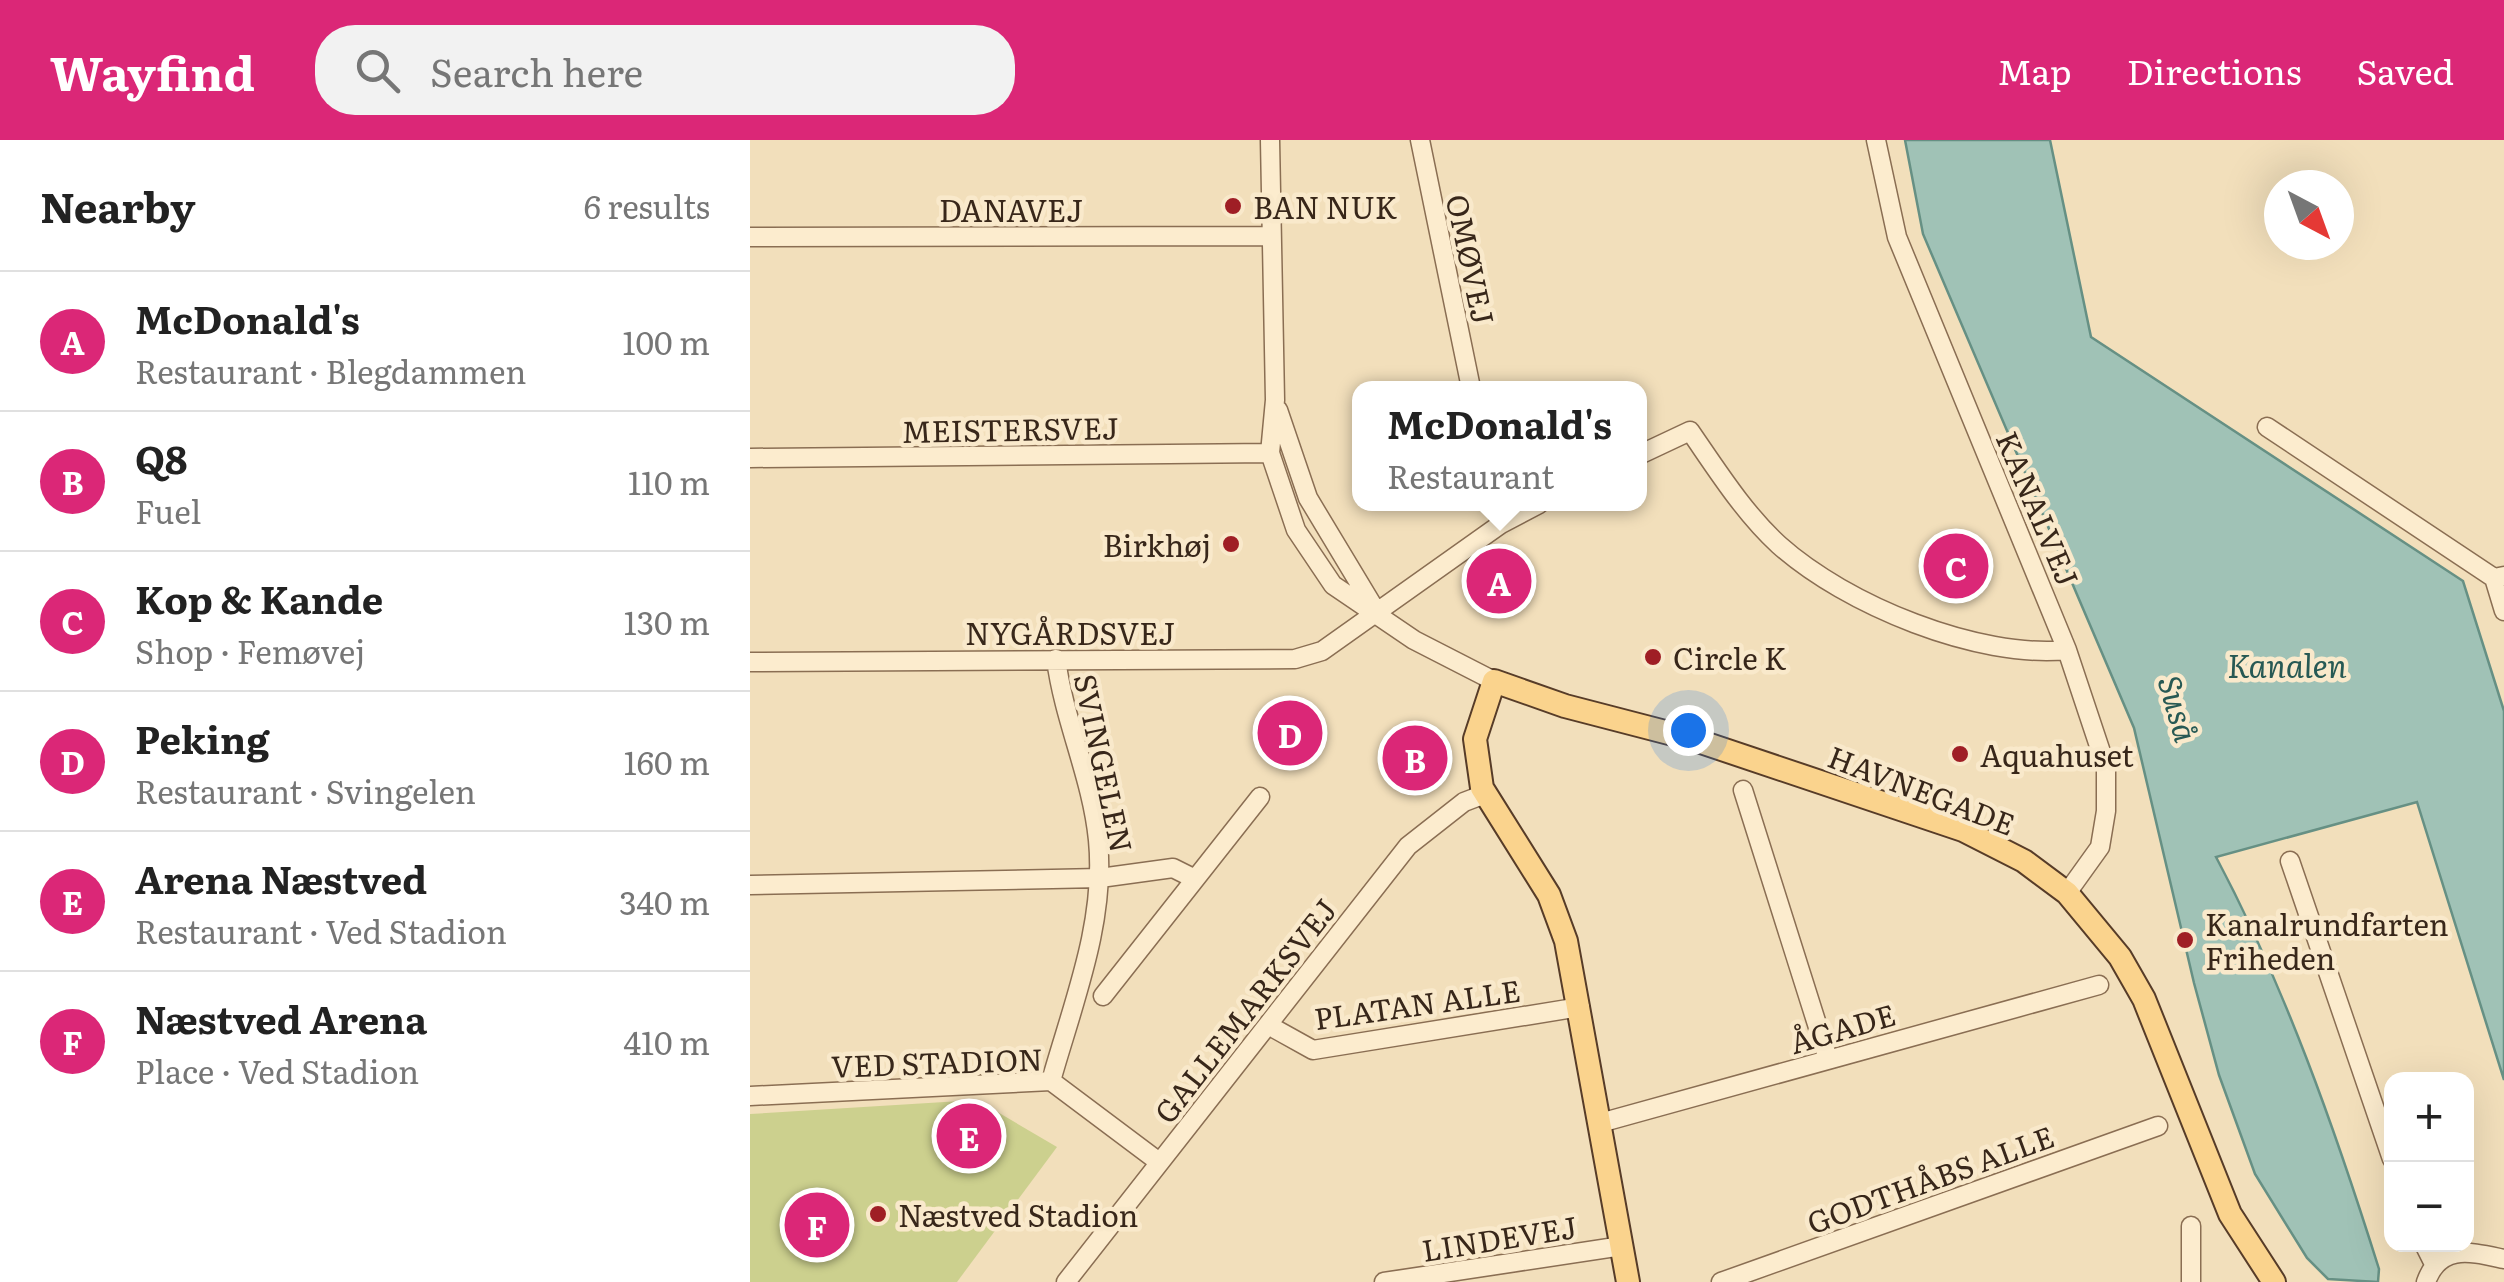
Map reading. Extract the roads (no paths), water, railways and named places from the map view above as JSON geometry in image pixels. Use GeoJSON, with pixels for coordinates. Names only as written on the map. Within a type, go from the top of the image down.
{"type":"FeatureCollection","features":[{"type":"Feature","properties":{"kind":"main road"},"geometry":{"type":"LineString","coordinates":[[1494,681],[1475,740],[1476,765],[1485,794],[1548,894],[1566,941],[1628,1282]]}},
{"type":"Feature","properties":{"kind":"main road","name":"HAVNEGADE"},"geometry":{"type":"LineString","coordinates":[[1494,681],[1565,706],[1692,739],[1963,830],[2024,860],[2067,893],[2120,957],[2144,999],[2230,1214],[2274,1282]]}},
{"type":"Feature","properties":{"kind":"street"},"geometry":{"type":"LineString","coordinates":[[1270,140],[1274,400],[1270,453],[1296,530],[1333,585],[1414,640],[1494,681]]}},
{"type":"Feature","properties":{"kind":"street","name":"OMØVEJ"},"geometry":{"type":"LineString","coordinates":[[1420,140],[1470,381]]}},
{"type":"Feature","properties":{"kind":"street","name":"KANALVEJ"},"geometry":{"type":"LineString","coordinates":[[1876,140],[1897,236],[2068,650],[2106,767],[2106,811],[2100,847],[2067,893]]}},
{"type":"Feature","properties":{"kind":"street","name":"DANAVEJ"},"geometry":{"type":"LineString","coordinates":[[750,237],[1271,236]]}},
{"type":"Feature","properties":{"kind":"street"},"geometry":{"type":"LineString","coordinates":[[1274,400],[1308,498],[1378,614]]}},
{"type":"Feature","properties":{"kind":"street"},"geometry":{"type":"LineString","coordinates":[[2267,428],[2499,577],[2504,611]]}},
{"type":"Feature","properties":{"kind":"street"},"geometry":{"type":"LineString","coordinates":[[1647,451],[1690,431],[1778,545],[1824,579],[1929,628],[2035,652],[2068,650]]}},
{"type":"Feature","properties":{"kind":"street","name":"MEISTERSVEJ"},"geometry":{"type":"LineString","coordinates":[[750,458],[1270,453]]}},
{"type":"Feature","properties":{"kind":"street"},"geometry":{"type":"LineString","coordinates":[[1497,511],[1502,524]]}},
{"type":"Feature","properties":{"kind":"street","name":"NYGÅRDSVEJ"},"geometry":{"type":"LineString","coordinates":[[750,662],[1295,659],[1322,651],[1526,511]]}},
{"type":"Feature","properties":{"kind":"street","name":"SVINGELEN"},"geometry":{"type":"LineString","coordinates":[[1051,1081],[1093,929],[1100,878],[1094,811],[1060,693],[1056,659]]}},
{"type":"Feature","properties":{"kind":"street"},"geometry":{"type":"LineString","coordinates":[[1743,790],[1828,1059]]}},
{"type":"Feature","properties":{"kind":"street","name":"GALLEMARKSVEJ"},"geometry":{"type":"LineString","coordinates":[[1066,1282],[1408,846],[1464,802],[1485,794]]}},
{"type":"Feature","properties":{"kind":"street"},"geometry":{"type":"LineString","coordinates":[[1103,996],[1260,797]]}},
{"type":"Feature","properties":{"kind":"street"},"geometry":{"type":"LineString","coordinates":[[2290,862],[2384,1136]]}},
{"type":"Feature","properties":{"kind":"street","name":"SVINGELEN"},"geometry":{"type":"LineString","coordinates":[[1100,878],[1173,868],[1195,879]]}},
{"type":"Feature","properties":{"kind":"street"},"geometry":{"type":"LineString","coordinates":[[750,885],[1100,878]]}},
{"type":"Feature","properties":{"kind":"street","name":"ÅGADE"},"geometry":{"type":"LineString","coordinates":[[1600,1123],[2099,985]]}},
{"type":"Feature","properties":{"kind":"street","name":"PLATAN ALLE"},"geometry":{"type":"LineString","coordinates":[[1268,1025],[1313,1050],[1580,1007]]}},
{"type":"Feature","properties":{"kind":"street","name":"VED STADION"},"geometry":{"type":"LineString","coordinates":[[750,1096],[1051,1081],[1158,1162]]}},
{"type":"Feature","properties":{"kind":"street","name":"GODTHÅBS ALLE"},"geometry":{"type":"LineString","coordinates":[[1721,1282],[2158,1126]]}},
{"type":"Feature","properties":{"kind":"street"},"geometry":{"type":"LineString","coordinates":[[2191,1226],[2191,1282]]}},
{"type":"Feature","properties":{"kind":"street","name":"LINDEVEJ"},"geometry":{"type":"LineString","coordinates":[[1384,1282],[1622,1246]]}},
{"type":"Feature","properties":{"kind":"street"},"geometry":{"type":"LineString","coordinates":[[2426,1282],[2434,1264],[2449,1252],[2468,1251],[2504,1259]]}},
{"type":"Feature","properties":{"kind":"street"},"geometry":{"type":"LineString","coordinates":[[2428,1252],[2434,1264]]}},
{"type":"Feature","properties":{"kind":"water","name":"Kanalen"},"geometry":{"type":"Polygon","coordinates":[[[1905,140],[2050,140],[2091,337],[2463,581],[2504,711],[2504,1080],[2417,802],[2216,857],[2307,1059],[2379,1269],[2378,1282],[2328,1279],[2307,1258],[2255,1174],[2219,1075],[2194,983],[2134,728],[1923,234],[1905,140]]]}},
{"type":"Feature","properties":{"kind":"place","name":"BAN NUK"},"geometry":{"type":"Point","coordinates":[1233,206]}},
{"type":"Feature","properties":{"kind":"place","name":"Birkhøj"},"geometry":{"type":"Point","coordinates":[1231,544]}},
{"type":"Feature","properties":{"kind":"place","name":"Kop & Kande"},"geometry":{"type":"Point","coordinates":[1956,566]}},
{"type":"Feature","properties":{"kind":"place","name":"McDonald's"},"geometry":{"type":"Point","coordinates":[1499,581]}},
{"type":"Feature","properties":{"kind":"place","name":"Circle K"},"geometry":{"type":"Point","coordinates":[1653,657]}},
{"type":"Feature","properties":{"kind":"place","name":"Peking"},"geometry":{"type":"Point","coordinates":[1290,733]}},
{"type":"Feature","properties":{"kind":"place","name":"Aquahuset"},"geometry":{"type":"Point","coordinates":[1960,754]}},
{"type":"Feature","properties":{"kind":"place","name":"Q8"},"geometry":{"type":"Point","coordinates":[1415,758]}},
{"type":"Feature","properties":{"kind":"place","name":"Kanalrundfarten Friheden"},"geometry":{"type":"Point","coordinates":[2185,940]}},
{"type":"Feature","properties":{"kind":"place","name":"Arena Næstved"},"geometry":{"type":"Point","coordinates":[969,1136]}},
{"type":"Feature","properties":{"kind":"place","name":"Næstved Stadion"},"geometry":{"type":"Point","coordinates":[878,1214]}},
{"type":"Feature","properties":{"kind":"place","name":"Næstved Arena"},"geometry":{"type":"Point","coordinates":[817,1225]}},
{"type":"Feature","properties":{"kind":"water label","name":"Suså"},"geometry":{"type":"Point","coordinates":[2180,708]}}]}
